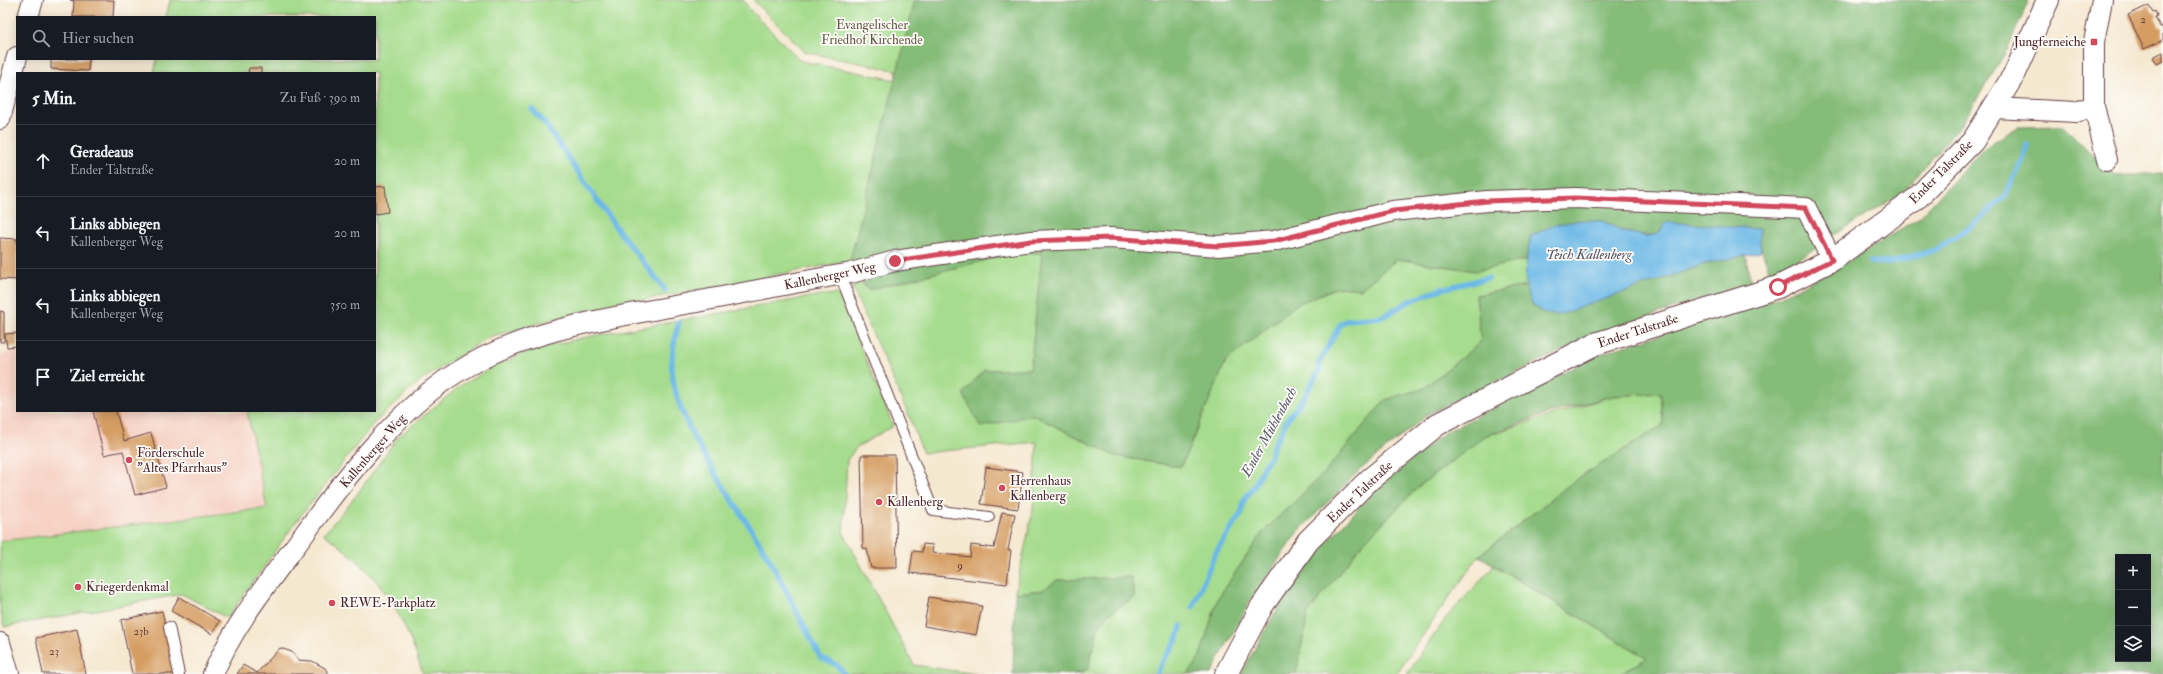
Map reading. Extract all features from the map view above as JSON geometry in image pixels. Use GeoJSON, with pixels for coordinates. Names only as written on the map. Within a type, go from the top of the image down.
{"type":"FeatureCollection","features":[{"type":"Feature","properties":{"kind":"main road","name":"Ender Talstraße"},"geometry":{"type":"LineString","coordinates":[[1226,674],[1262,606],[1308,541],[1370,480],[1438,424],[1595,344],[1778,287],[1832,260],[1916,199],[1973,141],[2015,73],[2048,0]]}},
{"type":"Feature","properties":{"kind":"street"},"geometry":{"type":"LineString","coordinates":[[28,16],[33,0]]}},
{"type":"Feature","properties":{"kind":"street"},"geometry":{"type":"LineString","coordinates":[[2102,0],[2094,42],[2094,106],[2107,160]]}},
{"type":"Feature","properties":{"kind":"street"},"geometry":{"type":"LineString","coordinates":[[0,119],[16,60]]}},
{"type":"Feature","properties":{"kind":"street"},"geometry":{"type":"LineString","coordinates":[[1994,108],[2076,112],[2094,106]]}},
{"type":"Feature","properties":{"kind":"street","name":"Kallenberger Weg"},"geometry":{"type":"LineString","coordinates":[[213,674],[222,652],[246,613],[314,521],[388,429],[423,397],[454,373],[489,354],[526,338],[579,324],[840,275],[895,261],[1031,241],[1110,238],[1218,246],[1274,241],[1393,211],[1487,201],[1575,198],[1806,208],[1832,260]]}},
{"type":"Feature","properties":{"kind":"street"},"geometry":{"type":"LineString","coordinates":[[0,643],[8,674]]}},
{"type":"Feature","properties":{"kind":"lane"},"geometry":{"type":"LineString","coordinates":[[840,275],[933,510],[989,517]]}},
{"type":"Feature","properties":{"kind":"lane"},"geometry":{"type":"LineString","coordinates":[[169,627],[178,674]]}},
{"type":"Feature","properties":{"kind":"shaded area","name":"Förderschule \"Altes Pfarrhaus\""},"geometry":{"type":"Polygon","coordinates":[[[16,351],[16,412],[248,412],[267,508],[0,541],[0,355],[16,351]]]}},
{"type":"Feature","properties":{"kind":"green space"},"geometry":{"type":"Polygon","coordinates":[[[170,0],[743,0],[751,11],[801,61],[896,80],[850,261],[580,312],[489,337],[420,381],[375,422],[298,519],[227,618],[182,594],[4,627],[0,609],[0,541],[267,508],[247,412],[376,412],[376,72],[154,72],[157,60],[376,60],[376,16],[166,16],[170,0]]]}},
{"type":"Feature","properties":{"kind":"green space","name":"Evangelischer Friedhof Kirchende"},"geometry":{"type":"Polygon","coordinates":[[[753,0],[915,0],[899,71],[805,52],[753,0]]]}},
{"type":"Feature","properties":{"kind":"green space"},"geometry":{"type":"Polygon","coordinates":[[[915,0],[2029,0],[2007,50],[1961,125],[1901,194],[1834,235],[1812,251],[1770,274],[1761,247],[1658,234],[1636,234],[1623,231],[1603,221],[1531,236],[1526,260],[1476,271],[1397,259],[1361,289],[1338,287],[1297,304],[1226,361],[1181,467],[1115,456],[1033,415],[981,427],[963,394],[984,370],[1030,369],[1042,254],[1021,251],[868,290],[850,261],[915,0]]]}},
{"type":"Feature","properties":{"kind":"green space"},"geometry":{"type":"Polygon","coordinates":[[[2063,126],[2115,176],[2163,173],[2163,674],[1619,674],[1647,658],[1479,556],[1573,482],[1663,425],[1661,393],[1613,396],[1546,414],[1485,436],[1418,487],[1362,544],[1308,613],[1296,674],[1241,674],[1275,613],[1319,551],[1376,489],[1444,433],[1600,354],[1780,297],[1843,265],[1920,217],[1984,148],[2018,127],[2063,126]]]}},
{"type":"Feature","properties":{"kind":"green space"},"geometry":{"type":"Polygon","coordinates":[[[1021,251],[1043,254],[1030,369],[984,370],[1033,415],[1115,456],[1181,467],[1226,361],[1297,304],[1338,287],[1361,289],[1397,259],[1476,271],[1526,260],[1527,286],[1476,295],[1481,342],[1424,388],[1385,400],[1325,472],[1263,532],[1218,598],[1199,659],[1188,674],[1074,674],[1088,669],[1098,628],[1108,614],[1135,597],[1057,580],[1043,590],[1015,593],[1033,510],[1037,442],[923,453],[909,416],[852,287],[861,282],[868,290],[1021,251]]]}},
{"type":"Feature","properties":{"kind":"green space"},"geometry":{"type":"Polygon","coordinates":[[[1745,254],[1751,282],[1595,335],[1428,414],[1360,470],[1297,533],[1251,599],[1211,674],[1188,674],[1199,659],[1218,598],[1263,532],[1325,472],[1385,400],[1424,388],[1481,342],[1476,295],[1527,286],[1533,306],[1745,254]]]}},
{"type":"Feature","properties":{"kind":"green space"},"geometry":{"type":"Polygon","coordinates":[[[839,294],[893,426],[857,447],[847,460],[843,532],[914,665],[977,674],[423,674],[407,631],[387,595],[360,564],[324,534],[355,497],[398,437],[460,386],[493,367],[521,354],[581,338],[822,295],[839,294]]]}},
{"type":"Feature","properties":{"kind":"green space"},"geometry":{"type":"Polygon","coordinates":[[[1661,393],[1663,425],[1573,482],[1479,556],[1396,674],[1296,674],[1308,613],[1362,544],[1418,487],[1485,436],[1613,396],[1661,393]]]}},
{"type":"Feature","properties":{"kind":"green space"},"geometry":{"type":"Polygon","coordinates":[[[1494,566],[1647,658],[1619,674],[1407,674],[1446,618],[1494,566]]]}},
{"type":"Feature","properties":{"kind":"green space"},"geometry":{"type":"Polygon","coordinates":[[[1131,577],[1135,597],[1108,614],[1098,628],[1088,669],[1074,674],[1013,674],[1015,593],[1043,590],[1057,580],[1131,577]]]}},
{"type":"Feature","properties":{"kind":"water","name":"Teich Kallenberg"},"geometry":{"type":"Polygon","coordinates":[[[1581,220],[1603,221],[1624,232],[1646,236],[1658,234],[1667,222],[1759,229],[1761,252],[1705,264],[1559,315],[1545,313],[1536,307],[1529,298],[1526,287],[1526,261],[1531,236],[1554,225],[1581,220]]]}},
{"type":"Feature","properties":{"kind":"building"},"geometry":{"type":"Polygon","coordinates":[[[70,0],[114,0],[113,16],[73,16],[74,1],[70,0]]]}},
{"type":"Feature","properties":{"kind":"building"},"geometry":{"type":"Polygon","coordinates":[[[2149,5],[2153,12],[2155,11],[2157,16],[2155,17],[2160,27],[2163,27],[2163,40],[2144,49],[2128,15],[2149,5]]]}},
{"type":"Feature","properties":{"kind":"building"},"geometry":{"type":"Polygon","coordinates":[[[2163,52],[2163,61],[2157,64],[2153,57],[2163,52]]]}},
{"type":"Feature","properties":{"kind":"building"},"geometry":{"type":"Polygon","coordinates":[[[51,60],[89,60],[88,71],[51,69],[51,60]]]}},
{"type":"Feature","properties":{"kind":"building"},"geometry":{"type":"Polygon","coordinates":[[[249,68],[261,68],[261,72],[248,72],[249,68]]]}},
{"type":"Feature","properties":{"kind":"building"},"geometry":{"type":"Polygon","coordinates":[[[385,186],[388,212],[376,214],[376,187],[385,186]]]}},
{"type":"Feature","properties":{"kind":"building"},"geometry":{"type":"Polygon","coordinates":[[[0,238],[16,239],[16,280],[0,279],[0,238]]]}},
{"type":"Feature","properties":{"kind":"building"},"geometry":{"type":"Polygon","coordinates":[[[0,311],[4,312],[4,342],[0,342],[0,311]]]}},
{"type":"Feature","properties":{"kind":"building"},"geometry":{"type":"Polygon","coordinates":[[[16,333],[16,346],[7,347],[5,334],[16,333]]]}},
{"type":"Feature","properties":{"kind":"building"},"geometry":{"type":"Polygon","coordinates":[[[93,412],[116,412],[124,441],[151,433],[166,487],[135,495],[123,451],[104,455],[93,412]]]}},
{"type":"Feature","properties":{"kind":"building","name":"Kallenberg"},"geometry":{"type":"Polygon","coordinates":[[[861,455],[895,455],[897,568],[871,568],[867,549],[863,548],[861,455]]]}},
{"type":"Feature","properties":{"kind":"building","name":"Herrenhaus Kallenberg"},"geometry":{"type":"Polygon","coordinates":[[[986,467],[1023,472],[1018,509],[981,504],[986,467]]]}},
{"type":"Feature","properties":{"kind":"building","name":"Kallenberg"},"geometry":{"type":"Polygon","coordinates":[[[1002,512],[1015,514],[1008,550],[1011,550],[1007,584],[910,573],[913,551],[922,552],[923,544],[933,545],[932,553],[970,557],[971,545],[994,548],[1002,512]]]}},
{"type":"Feature","properties":{"kind":"building"},"geometry":{"type":"Polygon","coordinates":[[[179,597],[220,621],[212,634],[171,611],[179,597]]]}},
{"type":"Feature","properties":{"kind":"building"},"geometry":{"type":"Polygon","coordinates":[[[929,597],[982,606],[976,635],[924,626],[929,597]]]}},
{"type":"Feature","properties":{"kind":"building"},"geometry":{"type":"Polygon","coordinates":[[[162,611],[176,674],[132,674],[121,620],[162,611]]]}},
{"type":"Feature","properties":{"kind":"building"},"geometry":{"type":"Polygon","coordinates":[[[77,629],[86,674],[43,674],[36,638],[77,629]]]}},
{"type":"Feature","properties":{"kind":"building"},"geometry":{"type":"Polygon","coordinates":[[[280,648],[292,652],[298,660],[312,661],[325,668],[329,674],[237,674],[243,665],[257,673],[280,648]]]}},
{"type":"Feature","properties":{"kind":"waterway"},"geometry":{"type":"LineString","coordinates":[[532,109],[546,125],[614,225],[665,290]]}},
{"type":"Feature","properties":{"kind":"waterway","name":"Ender Mühlenbach"},"geometry":{"type":"LineString","coordinates":[[1870,262],[1889,263],[1935,250],[1973,225],[2004,197],[2023,160],[2027,145]]}},
{"type":"Feature","properties":{"kind":"waterway","name":"Ender Mühlenbach"},"geometry":{"type":"LineString","coordinates":[[1193,607],[1216,552],[1242,512],[1244,500],[1254,487],[1264,465],[1270,458],[1273,447],[1288,418],[1303,399],[1320,369],[1319,363],[1341,323],[1348,320],[1382,317],[1410,301],[1441,289],[1488,278]]}},
{"type":"Feature","properties":{"kind":"waterway"},"geometry":{"type":"LineString","coordinates":[[679,322],[673,352],[672,370],[675,391],[693,435],[719,480],[758,540],[783,584],[821,658],[837,665],[844,674]]}},
{"type":"Feature","properties":{"kind":"waterway","name":"Ender Mühlenbach"},"geometry":{"type":"LineString","coordinates":[[1157,674],[1159,668],[1174,645],[1180,633],[1181,626]]}},
{"type":"Feature","properties":{"kind":"place","name":"Jungferneiche"},"geometry":{"type":"Point","coordinates":[2094,42]}},
{"type":"Feature","properties":{"kind":"place","name":"Förderschule \"Altes Pfarrhaus\""},"geometry":{"type":"Point","coordinates":[129,460]}},
{"type":"Feature","properties":{"kind":"place","name":"Herrenhaus Kallenberg"},"geometry":{"type":"Point","coordinates":[1002,488]}},
{"type":"Feature","properties":{"kind":"place","name":"Kallenberg"},"geometry":{"type":"Point","coordinates":[879,502]}},
{"type":"Feature","properties":{"kind":"place","name":"Kriegerdenkmal"},"geometry":{"type":"Point","coordinates":[78,587]}},
{"type":"Feature","properties":{"kind":"place","name":"REWE-Parkplatz"},"geometry":{"type":"Point","coordinates":[332,603]}},
{"type":"Feature","properties":{"kind":"route"},"geometry":{"type":"LineString","coordinates":[[895,261],[1031,241],[1110,238],[1218,246],[1274,241],[1393,211],[1487,201],[1575,198],[1806,208],[1832,260],[1778,287]]}}]}
